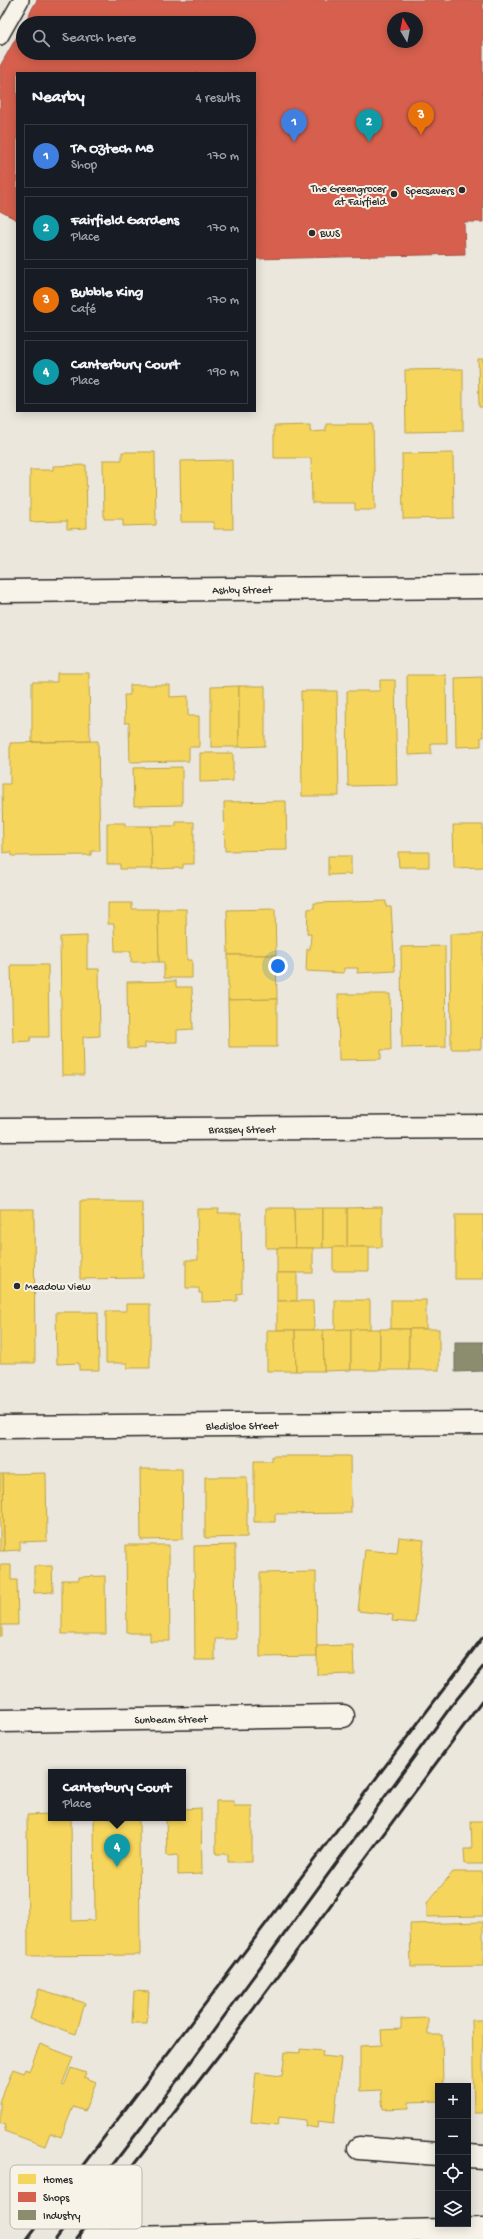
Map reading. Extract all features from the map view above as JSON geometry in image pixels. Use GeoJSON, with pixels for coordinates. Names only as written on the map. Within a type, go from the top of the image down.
{"type":"FeatureCollection","features":[{"type":"Feature","properties":{"kind":"street","name":"Ashby Street"},"geometry":{"type":"LineString","coordinates":[[0,591],[483,587]]}},
{"type":"Feature","properties":{"kind":"street","name":"Brassey Street"},"geometry":{"type":"LineString","coordinates":[[0,1130],[483,1126]]}},
{"type":"Feature","properties":{"kind":"street","name":"Bledisloe Street"},"geometry":{"type":"LineString","coordinates":[[0,1427],[483,1423]]}},
{"type":"Feature","properties":{"kind":"street","name":"Sunbeam Street"},"geometry":{"type":"LineString","coordinates":[[0,1721],[343,1716]]}},
{"type":"Feature","properties":{"kind":"street"},"geometry":{"type":"LineString","coordinates":[[359,2148],[435,2154]]}},
{"type":"Feature","properties":{"kind":"street"},"geometry":{"type":"LineString","coordinates":[[471,2156],[483,2157]]}},
{"type":"Feature","properties":{"kind":"street"},"geometry":{"type":"LineString","coordinates":[[92,2239],[483,2228]]}},
{"type":"Feature","properties":{"kind":"lane"},"geometry":{"type":"LineString","coordinates":[[0,37],[21,0]]}},
{"type":"Feature","properties":{"kind":"building: Homes"},"geometry":{"type":"Polygon","coordinates":[[[478,359],[483,359],[483,407],[479,407],[478,359]]]}},
{"type":"Feature","properties":{"kind":"building: Homes"},"geometry":{"type":"Polygon","coordinates":[[[463,369],[463,431],[406,432],[405,370],[463,369]]]}},
{"type":"Feature","properties":{"kind":"building: Homes"},"geometry":{"type":"Polygon","coordinates":[[[326,424],[373,424],[375,510],[355,510],[355,503],[312,503],[311,458],[274,458],[274,426],[310,425],[310,432],[326,431],[326,424]]]}},
{"type":"Feature","properties":{"kind":"building: Homes"},"geometry":{"type":"Polygon","coordinates":[[[122,452],[155,452],[156,525],[123,526],[123,519],[104,519],[103,460],[122,460],[122,452]]]}},
{"type":"Feature","properties":{"kind":"building: Homes"},"geometry":{"type":"Polygon","coordinates":[[[453,453],[454,518],[403,519],[402,454],[453,453]]]}},
{"type":"Feature","properties":{"kind":"building: Homes"},"geometry":{"type":"Polygon","coordinates":[[[232,460],[233,529],[214,529],[214,522],[181,522],[180,461],[232,460]]]}},
{"type":"Feature","properties":{"kind":"building: Homes"},"geometry":{"type":"Polygon","coordinates":[[[86,465],[87,528],[67,529],[67,521],[30,522],[30,470],[53,470],[53,466],[86,465]]]}},
{"type":"Feature","properties":{"kind":"building: Homes"},"geometry":{"type":"Polygon","coordinates":[[[57,673],[89,673],[90,741],[32,742],[32,682],[57,682],[57,673]]]}},
{"type":"Feature","properties":{"kind":"building: Homes"},"geometry":{"type":"Polygon","coordinates":[[[407,675],[446,675],[447,743],[431,743],[431,754],[408,755],[407,675]]]}},
{"type":"Feature","properties":{"kind":"building: Homes"},"geometry":{"type":"Polygon","coordinates":[[[482,677],[483,737],[481,737],[481,746],[456,747],[455,678],[482,677]]]}},
{"type":"Feature","properties":{"kind":"building: Homes"},"geometry":{"type":"Polygon","coordinates":[[[380,680],[395,680],[397,785],[348,786],[347,691],[380,691],[380,680]]]}},
{"type":"Feature","properties":{"kind":"building: Homes"},"geometry":{"type":"Polygon","coordinates":[[[130,685],[170,685],[170,697],[188,696],[188,716],[199,716],[199,747],[189,747],[189,761],[130,762],[129,723],[125,723],[124,695],[130,695],[130,685]]]}},
{"type":"Feature","properties":{"kind":"building: Homes"},"geometry":{"type":"Polygon","coordinates":[[[239,686],[239,747],[211,747],[211,687],[239,686]]]}},
{"type":"Feature","properties":{"kind":"building: Homes"},"geometry":{"type":"Polygon","coordinates":[[[239,686],[265,686],[265,746],[239,747],[239,686]]]}},
{"type":"Feature","properties":{"kind":"building: Homes"},"geometry":{"type":"Polygon","coordinates":[[[301,691],[337,691],[339,796],[302,796],[301,691]]]}},
{"type":"Feature","properties":{"kind":"building: Homes"},"geometry":{"type":"Polygon","coordinates":[[[98,741],[100,851],[91,851],[91,855],[12,856],[11,852],[3,853],[2,784],[10,784],[10,743],[98,741]]]}},
{"type":"Feature","properties":{"kind":"building: Homes"},"geometry":{"type":"Polygon","coordinates":[[[200,753],[233,753],[233,781],[200,782],[200,753]]]}},
{"type":"Feature","properties":{"kind":"building: Homes"},"geometry":{"type":"Polygon","coordinates":[[[182,767],[182,805],[134,806],[133,768],[182,767]]]}},
{"type":"Feature","properties":{"kind":"building: Homes"},"geometry":{"type":"Polygon","coordinates":[[[286,801],[287,850],[225,851],[224,802],[286,801]]]}},
{"type":"Feature","properties":{"kind":"building: Homes"},"geometry":{"type":"Polygon","coordinates":[[[176,822],[194,822],[194,864],[183,864],[183,868],[152,869],[151,826],[176,826],[176,822]]]}},
{"type":"Feature","properties":{"kind":"building: Homes"},"geometry":{"type":"Polygon","coordinates":[[[107,823],[125,823],[125,826],[151,826],[152,869],[120,869],[120,864],[107,864],[107,823]]]}},
{"type":"Feature","properties":{"kind":"building: Homes"},"geometry":{"type":"Polygon","coordinates":[[[453,825],[483,825],[483,867],[454,868],[453,825]]]}},
{"type":"Feature","properties":{"kind":"building: Homes"},"geometry":{"type":"Polygon","coordinates":[[[398,852],[429,852],[429,867],[399,867],[398,852]]]}},
{"type":"Feature","properties":{"kind":"building: Homes"},"geometry":{"type":"Polygon","coordinates":[[[328,856],[351,856],[351,874],[328,875],[328,856]]]}},
{"type":"Feature","properties":{"kind":"building: Homes"},"geometry":{"type":"Polygon","coordinates":[[[386,901],[386,907],[391,907],[395,971],[357,973],[358,968],[344,968],[344,973],[306,971],[307,949],[310,949],[311,934],[307,934],[308,909],[314,908],[314,903],[386,901]]]}},
{"type":"Feature","properties":{"kind":"building: Homes"},"geometry":{"type":"Polygon","coordinates":[[[108,903],[132,903],[132,909],[158,909],[159,962],[131,962],[131,951],[115,951],[114,924],[108,924],[108,903]]]}},
{"type":"Feature","properties":{"kind":"building: Homes"},"geometry":{"type":"Polygon","coordinates":[[[158,909],[186,909],[187,960],[192,960],[192,978],[164,978],[164,962],[159,962],[158,909]]]}},
{"type":"Feature","properties":{"kind":"building: Homes"},"geometry":{"type":"Polygon","coordinates":[[[275,909],[276,955],[228,955],[227,910],[275,909]]]}},
{"type":"Feature","properties":{"kind":"building: Homes"},"geometry":{"type":"Polygon","coordinates":[[[450,934],[483,934],[483,1038],[481,1038],[481,1049],[451,1049],[450,934]]]}},
{"type":"Feature","properties":{"kind":"building: Homes"},"geometry":{"type":"Polygon","coordinates":[[[87,936],[87,969],[99,969],[100,1036],[83,1037],[84,1075],[62,1075],[60,937],[87,936]]]}},
{"type":"Feature","properties":{"kind":"building: Homes"},"geometry":{"type":"Polygon","coordinates":[[[445,946],[446,1047],[402,1048],[401,947],[445,946]]]}},
{"type":"Feature","properties":{"kind":"building: Homes"},"geometry":{"type":"Polygon","coordinates":[[[228,955],[276,955],[277,999],[228,1000],[228,955]]]}},
{"type":"Feature","properties":{"kind":"building: Homes"},"geometry":{"type":"Polygon","coordinates":[[[11,965],[48,965],[49,1037],[31,1037],[30,1041],[13,1042],[11,965]]]}},
{"type":"Feature","properties":{"kind":"building: Homes"},"geometry":{"type":"Polygon","coordinates":[[[176,981],[176,987],[192,987],[193,1029],[177,1030],[177,1042],[145,1043],[145,1048],[128,1049],[127,982],[176,981]]]}},
{"type":"Feature","properties":{"kind":"building: Homes"},"geometry":{"type":"Polygon","coordinates":[[[338,994],[390,994],[391,1050],[381,1050],[381,1059],[339,1060],[338,994]]]}},
{"type":"Feature","properties":{"kind":"building: Homes"},"geometry":{"type":"Polygon","coordinates":[[[277,999],[277,1047],[229,1047],[228,1000],[277,999]]]}},
{"type":"Feature","properties":{"kind":"building: Homes"},"geometry":{"type":"Polygon","coordinates":[[[80,1201],[142,1201],[143,1278],[80,1279],[80,1201]]]}},
{"type":"Feature","properties":{"kind":"building: Homes"},"geometry":{"type":"Polygon","coordinates":[[[382,1207],[382,1247],[347,1247],[347,1208],[382,1207]]]}},
{"type":"Feature","properties":{"kind":"building: Homes"},"geometry":{"type":"Polygon","coordinates":[[[266,1208],[294,1208],[295,1248],[266,1248],[266,1208]]]}},
{"type":"Feature","properties":{"kind":"building: Homes"},"geometry":{"type":"Polygon","coordinates":[[[294,1208],[323,1208],[323,1248],[295,1248],[294,1208]]]}},
{"type":"Feature","properties":{"kind":"building: Homes"},"geometry":{"type":"Polygon","coordinates":[[[323,1208],[347,1208],[347,1247],[323,1248],[323,1208]]]}},
{"type":"Feature","properties":{"kind":"building: Homes","name":"Meadow View"},"geometry":{"type":"Polygon","coordinates":[[[0,1209],[34,1209],[35,1363],[0,1363],[0,1209]]]}},
{"type":"Feature","properties":{"kind":"building: Homes"},"geometry":{"type":"Polygon","coordinates":[[[197,1209],[219,1209],[218,1213],[241,1213],[242,1293],[237,1294],[237,1301],[202,1302],[202,1293],[199,1293],[199,1288],[186,1288],[186,1260],[198,1260],[197,1209]]]}},
{"type":"Feature","properties":{"kind":"building: Homes"},"geometry":{"type":"Polygon","coordinates":[[[455,1215],[483,1215],[483,1279],[455,1279],[455,1215]]]}},
{"type":"Feature","properties":{"kind":"building: Homes"},"geometry":{"type":"Polygon","coordinates":[[[333,1247],[369,1247],[369,1271],[333,1271],[333,1247]]]}},
{"type":"Feature","properties":{"kind":"building: Homes"},"geometry":{"type":"Polygon","coordinates":[[[277,1248],[313,1248],[313,1273],[277,1273],[277,1248]]]}},
{"type":"Feature","properties":{"kind":"building: Homes"},"geometry":{"type":"Polygon","coordinates":[[[277,1273],[297,1273],[297,1301],[277,1301],[277,1273]]]}},
{"type":"Feature","properties":{"kind":"building: Homes"},"geometry":{"type":"Polygon","coordinates":[[[335,1300],[370,1300],[370,1329],[335,1330],[335,1300]]]}},
{"type":"Feature","properties":{"kind":"building: Homes"},"geometry":{"type":"Polygon","coordinates":[[[391,1300],[426,1300],[426,1329],[391,1329],[391,1300]]]}},
{"type":"Feature","properties":{"kind":"building: Homes"},"geometry":{"type":"Polygon","coordinates":[[[277,1301],[313,1301],[314,1330],[277,1330],[277,1301]]]}},
{"type":"Feature","properties":{"kind":"building: Homes"},"geometry":{"type":"Polygon","coordinates":[[[126,1304],[150,1304],[150,1368],[127,1368],[127,1363],[106,1363],[106,1311],[126,1311],[126,1304]]]}},
{"type":"Feature","properties":{"kind":"building: Homes"},"geometry":{"type":"Polygon","coordinates":[[[56,1312],[98,1312],[99,1370],[79,1370],[79,1363],[57,1364],[56,1312]]]}},
{"type":"Feature","properties":{"kind":"building: Homes"},"geometry":{"type":"Polygon","coordinates":[[[351,1329],[351,1370],[324,1371],[323,1330],[351,1329]]]}},
{"type":"Feature","properties":{"kind":"building: Homes"},"geometry":{"type":"Polygon","coordinates":[[[351,1329],[380,1329],[380,1370],[351,1370],[351,1329]]]}},
{"type":"Feature","properties":{"kind":"building: Homes"},"geometry":{"type":"Polygon","coordinates":[[[380,1329],[409,1329],[409,1370],[380,1370],[380,1329]]]}},
{"type":"Feature","properties":{"kind":"building: Homes"},"geometry":{"type":"Polygon","coordinates":[[[409,1329],[439,1329],[439,1370],[409,1370],[409,1329]]]}},
{"type":"Feature","properties":{"kind":"building: Homes"},"geometry":{"type":"Polygon","coordinates":[[[267,1330],[295,1330],[296,1371],[267,1371],[267,1330]]]}},
{"type":"Feature","properties":{"kind":"building: Homes"},"geometry":{"type":"Polygon","coordinates":[[[295,1330],[323,1330],[324,1371],[296,1371],[295,1330]]]}},
{"type":"Feature","properties":{"kind":"building: Homes"},"geometry":{"type":"Polygon","coordinates":[[[272,1456],[350,1456],[351,1513],[275,1514],[275,1522],[254,1522],[254,1461],[272,1461],[272,1456]]]}},
{"type":"Feature","properties":{"kind":"building: Homes"},"geometry":{"type":"Polygon","coordinates":[[[140,1469],[182,1469],[183,1539],[141,1540],[140,1469]]]}},
{"type":"Feature","properties":{"kind":"building: Homes"},"geometry":{"type":"Polygon","coordinates":[[[46,1473],[47,1541],[20,1542],[20,1550],[4,1551],[3,1474],[46,1473]]]}},
{"type":"Feature","properties":{"kind":"building: Homes"},"geometry":{"type":"Polygon","coordinates":[[[0,1474],[3,1474],[4,1551],[0,1551],[0,1474]]]}},
{"type":"Feature","properties":{"kind":"building: Homes"},"geometry":{"type":"Polygon","coordinates":[[[205,1477],[247,1477],[247,1537],[205,1538],[205,1477]]]}},
{"type":"Feature","properties":{"kind":"building: Homes"},"geometry":{"type":"Polygon","coordinates":[[[399,1537],[424,1540],[415,1623],[392,1621],[393,1615],[358,1611],[365,1550],[397,1553],[399,1537]]]}},
{"type":"Feature","properties":{"kind":"building: Homes"},"geometry":{"type":"Polygon","coordinates":[[[126,1545],[169,1545],[170,1641],[150,1641],[150,1633],[127,1633],[126,1545]]]}},
{"type":"Feature","properties":{"kind":"building: Homes"},"geometry":{"type":"Polygon","coordinates":[[[235,1545],[236,1639],[215,1639],[215,1660],[195,1660],[194,1546],[235,1545]]]}},
{"type":"Feature","properties":{"kind":"building: Homes"},"geometry":{"type":"Polygon","coordinates":[[[0,1565],[11,1565],[11,1580],[17,1580],[18,1625],[2,1625],[2,1636],[0,1636],[0,1565]]]}},
{"type":"Feature","properties":{"kind":"building: Homes"},"geometry":{"type":"Polygon","coordinates":[[[34,1566],[52,1566],[53,1592],[34,1593],[34,1566]]]}},
{"type":"Feature","properties":{"kind":"building: Homes"},"geometry":{"type":"Polygon","coordinates":[[[316,1572],[317,1656],[260,1657],[260,1573],[316,1572]]]}},
{"type":"Feature","properties":{"kind":"building: Homes"},"geometry":{"type":"Polygon","coordinates":[[[105,1576],[106,1634],[62,1634],[62,1580],[79,1580],[79,1577],[105,1576]]]}},
{"type":"Feature","properties":{"kind":"building: Homes"},"geometry":{"type":"Polygon","coordinates":[[[353,1645],[354,1674],[317,1675],[317,1646],[353,1645]]]}},
{"type":"Feature","properties":{"kind":"building: Homes"},"geometry":{"type":"Polygon","coordinates":[[[216,1801],[234,1801],[234,1806],[252,1806],[252,1862],[228,1862],[228,1854],[216,1854],[216,1801]]]}},
{"type":"Feature","properties":{"kind":"building: Homes"},"geometry":{"type":"Polygon","coordinates":[[[201,1808],[202,1874],[178,1875],[178,1855],[167,1856],[166,1821],[186,1821],[186,1809],[201,1808]]]}},
{"type":"Feature","properties":{"kind":"building: Homes"},"geometry":{"type":"Polygon","coordinates":[[[48,1814],[48,1821],[71,1821],[72,1921],[95,1920],[94,1821],[139,1821],[140,1955],[28,1956],[27,1815],[48,1814]]]}},
{"type":"Feature","properties":{"kind":"building: Homes"},"geometry":{"type":"Polygon","coordinates":[[[471,1821],[483,1821],[483,1864],[465,1864],[464,1849],[472,1849],[471,1821]]]}},
{"type":"Feature","properties":{"kind":"building: Homes"},"geometry":{"type":"Polygon","coordinates":[[[453,1872],[483,1872],[483,1916],[427,1917],[427,1903],[453,1872]]]}},
{"type":"Feature","properties":{"kind":"building: Homes"},"geometry":{"type":"Polygon","coordinates":[[[483,1922],[483,1966],[411,1967],[410,1924],[483,1922]]]}},
{"type":"Feature","properties":{"kind":"building: Homes"},"geometry":{"type":"Polygon","coordinates":[[[39,1989],[85,2003],[76,2034],[30,2019],[39,1989]]]}},
{"type":"Feature","properties":{"kind":"building: Homes"},"geometry":{"type":"Polygon","coordinates":[[[134,1991],[149,1992],[147,2023],[132,2023],[134,1991]]]}},
{"type":"Feature","properties":{"kind":"building: Homes"},"geometry":{"type":"Polygon","coordinates":[[[428,2018],[428,2035],[442,2035],[443,2083],[435,2083],[435,2101],[409,2102],[409,2108],[383,2109],[381,2090],[360,2091],[360,2046],[382,2045],[381,2030],[401,2029],[401,2019],[428,2018]]]}},
{"type":"Feature","properties":{"kind":"building: Homes"},"geometry":{"type":"Polygon","coordinates":[[[472,2020],[483,2020],[483,2113],[474,2113],[472,2020]]]}},
{"type":"Feature","properties":{"kind":"building: Homes"},"geometry":{"type":"Polygon","coordinates":[[[40,2044],[73,2057],[62,2085],[64,2086],[71,2068],[86,2073],[84,2077],[96,2082],[85,2111],[73,2107],[61,2137],[50,2133],[45,2146],[4,2131],[6,2125],[0,2123],[0,2102],[13,2069],[24,2073],[26,2069],[29,2071],[40,2044]]]}},
{"type":"Feature","properties":{"kind":"building: Homes"},"geometry":{"type":"Polygon","coordinates":[[[300,2049],[323,2051],[322,2056],[341,2058],[334,2123],[318,2121],[317,2128],[305,2126],[306,2120],[279,2117],[278,2125],[251,2122],[256,2073],[282,2076],[285,2052],[300,2053],[300,2049]]]}},
{"type":"Feature","properties":{"kind":"building: Shops"},"geometry":{"type":"Polygon","coordinates":[[[37,0],[483,0],[483,222],[464,222],[465,254],[256,259],[256,72],[16,72],[16,219],[0,211],[0,66],[16,38],[16,60],[256,60],[256,16],[28,16],[37,0]]]}},
{"type":"Feature","properties":{"kind":"building: Industry"},"geometry":{"type":"Polygon","coordinates":[[[455,1342],[483,1342],[483,1371],[455,1372],[455,1342]]]}},
{"type":"Feature","properties":{"kind":"railway"},"geometry":{"type":"LineString","coordinates":[[83,2165],[483,1637]]}},
{"type":"Feature","properties":{"kind":"railway"},"geometry":{"type":"LineString","coordinates":[[113,2165],[179,2078],[452,1705],[483,1667]]}},
{"type":"Feature","properties":{"kind":"railway"},"geometry":{"type":"LineString","coordinates":[[134,2165],[226,2046],[483,1700]]}},
{"type":"Feature","properties":{"kind":"railway"},"geometry":{"type":"LineString","coordinates":[[27,2239],[35,2229]]}},
{"type":"Feature","properties":{"kind":"railway"},"geometry":{"type":"LineString","coordinates":[[56,2239],[64,2229]]}},
{"type":"Feature","properties":{"kind":"railway"},"geometry":{"type":"LineString","coordinates":[[76,2239],[84,2229]]}},
{"type":"Feature","properties":{"kind":"place","name":"Bubble King"},"geometry":{"type":"Point","coordinates":[421,135]}},
{"type":"Feature","properties":{"kind":"place","name":"TA Oztech M8"},"geometry":{"type":"Point","coordinates":[294,142]}},
{"type":"Feature","properties":{"kind":"place","name":"Fairfield Gardens"},"geometry":{"type":"Point","coordinates":[369,142]}},
{"type":"Feature","properties":{"kind":"place","name":"Specsavers"},"geometry":{"type":"Point","coordinates":[462,190]}},
{"type":"Feature","properties":{"kind":"place","name":"The Greengrocer at Fairfield"},"geometry":{"type":"Point","coordinates":[394,194]}},
{"type":"Feature","properties":{"kind":"place","name":"BWS"},"geometry":{"type":"Point","coordinates":[312,233]}},
{"type":"Feature","properties":{"kind":"place","name":"Meadow View"},"geometry":{"type":"Point","coordinates":[17,1286]}},
{"type":"Feature","properties":{"kind":"place","name":"Canterbury Court"},"geometry":{"type":"Point","coordinates":[117,1867]}}]}
